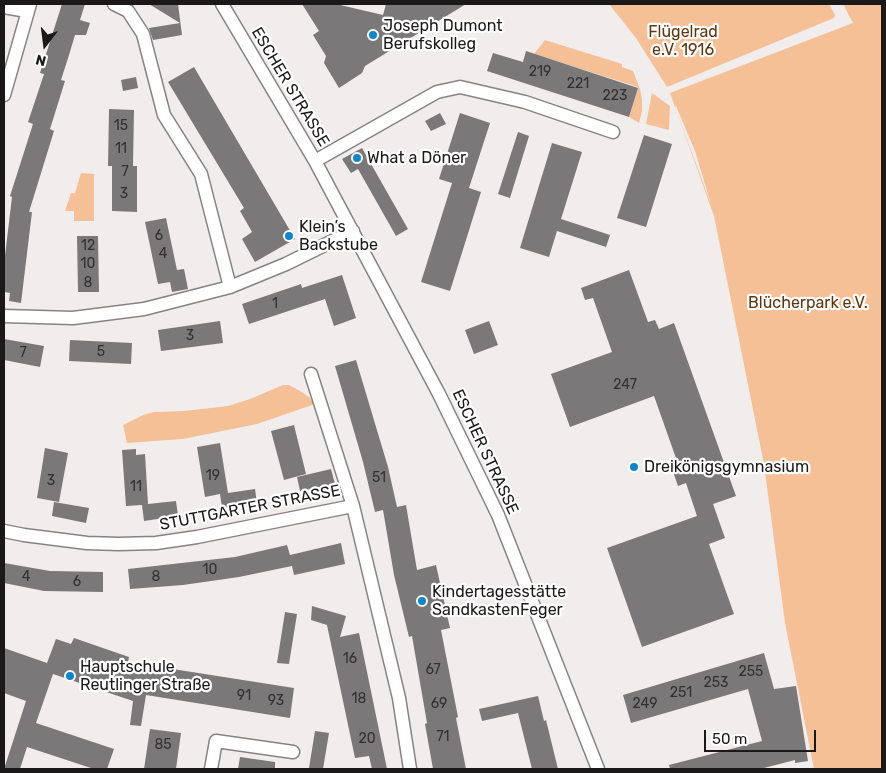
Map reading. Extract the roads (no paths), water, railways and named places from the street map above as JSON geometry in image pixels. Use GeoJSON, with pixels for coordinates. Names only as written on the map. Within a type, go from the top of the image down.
{"type":"FeatureCollection","features":[{"type":"Feature","properties":{"kind":"street"},"geometry":{"type":"LineString","coordinates":[[114,4],[128,11],[143,34],[164,115],[201,174],[230,287]]}},
{"type":"Feature","properties":{"kind":"street","name":"ESCHER STRASSE"},"geometry":{"type":"LineString","coordinates":[[222,4],[315,161],[439,394],[498,515],[598,769]]}},
{"type":"Feature","properties":{"kind":"street"},"geometry":{"type":"LineString","coordinates":[[4,7],[29,7],[4,95]]}},
{"type":"Feature","properties":{"kind":"street","name":"ESCHER STRASSE"},"geometry":{"type":"LineString","coordinates":[[315,161],[437,92],[460,87],[526,102],[613,132]]}},
{"type":"Feature","properties":{"kind":"street"},"geometry":{"type":"LineString","coordinates":[[4,316],[73,318],[144,309],[230,287],[286,264],[353,231]]}},
{"type":"Feature","properties":{"kind":"street","name":"STUTTGARTER STRASSE"},"geometry":{"type":"LineString","coordinates":[[311,374],[353,506],[399,698],[410,769]]}},
{"type":"Feature","properties":{"kind":"street","name":"STUTTGARTER STRASSE"},"geometry":{"type":"LineString","coordinates":[[4,530],[24,536],[87,543],[156,543],[197,537],[353,506]]}},
{"type":"Feature","properties":{"kind":"street"},"geometry":{"type":"LineString","coordinates":[[211,769],[216,741],[293,752]]}},
{"type":"Feature","properties":{"kind":"place","name":"Joseph Dumont Berufskolleg"},"geometry":{"type":"Point","coordinates":[373,35]}},
{"type":"Feature","properties":{"kind":"place","name":"What a Döner"},"geometry":{"type":"Point","coordinates":[357,158]}},
{"type":"Feature","properties":{"kind":"place","name":"Klein’s Backstube"},"geometry":{"type":"Point","coordinates":[289,236]}},
{"type":"Feature","properties":{"kind":"place","name":"Dreikönigsgymnasium"},"geometry":{"type":"Point","coordinates":[634,467]}},
{"type":"Feature","properties":{"kind":"place","name":"Kindertagesstätte SandkastenFeger"},"geometry":{"type":"Point","coordinates":[422,601]}},
{"type":"Feature","properties":{"kind":"place","name":"Hauptschule Reutlinger Straße"},"geometry":{"type":"Point","coordinates":[70,676]}},
{"type":"Feature","properties":{"kind":"park label","name":"Flügelrad e.V. 1916"},"geometry":{"type":"Point","coordinates":[683,41]}},
{"type":"Feature","properties":{"kind":"park label","name":"Blücherpark e.V."},"geometry":{"type":"Point","coordinates":[808,303]}}]}
